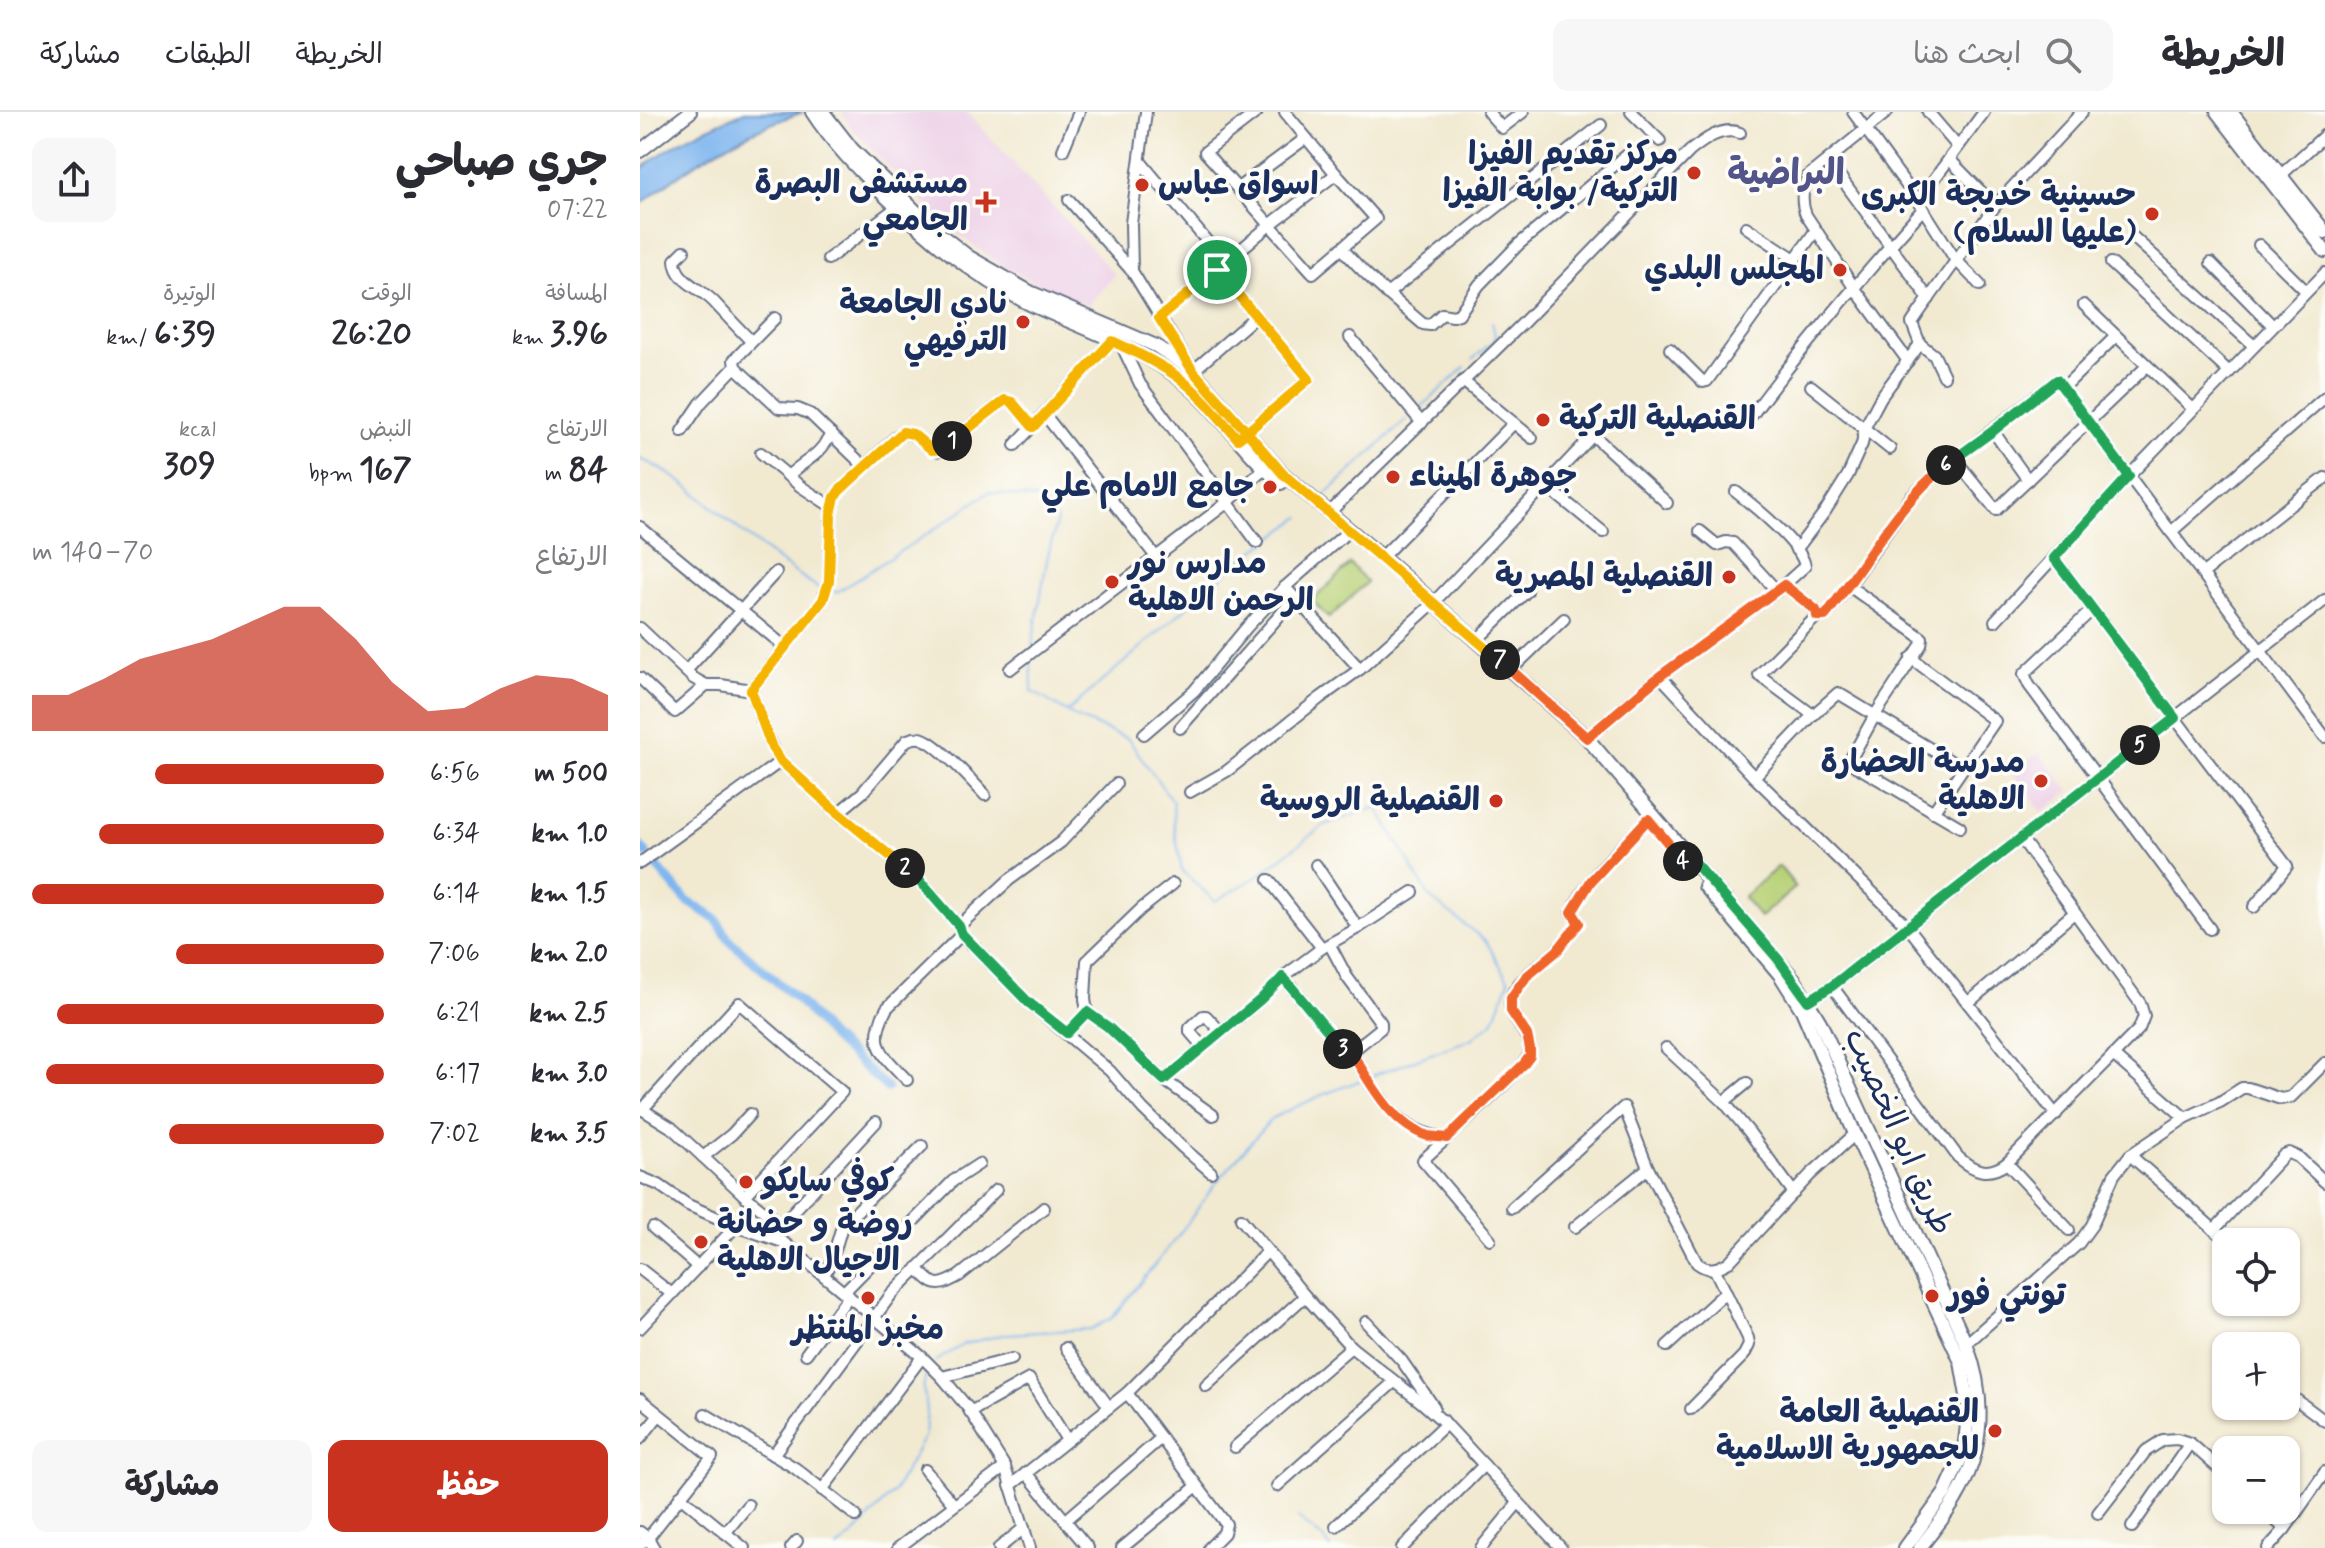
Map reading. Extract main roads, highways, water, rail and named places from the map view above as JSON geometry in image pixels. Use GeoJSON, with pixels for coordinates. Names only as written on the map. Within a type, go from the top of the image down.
{"type":"FeatureCollection","features":[{"type":"Feature","properties":{"kind":"main road"},"geometry":{"type":"LineString","coordinates":[[640,151],[690,112]]}},
{"type":"Feature","properties":{"kind":"main road","name":"طريق ابو الخصيب"},"geometry":{"type":"LineString","coordinates":[[816,112],[837,148],[931,239],[964,264],[1175,375],[1276,468],[1382,557],[1574,735],[1778,959],[1808,1001],[1956,1348],[1965,1377],[1969,1407],[1967,1437],[1953,1480],[1905,1548]]}},
{"type":"Feature","properties":{"kind":"main road","name":"طريق ابو الخصيب"},"geometry":{"type":"LineString","coordinates":[[816,112],[945,239],[1028,297],[1156,346],[1193,371],[1265,468],[1477,640],[1587,738],[1780,975],[1809,1022],[1855,1134],[1887,1187],[1966,1344],[1979,1391],[1980,1423],[1975,1455],[1955,1500],[1920,1548]]}},
{"type":"Feature","properties":{"kind":"main road"},"geometry":{"type":"LineString","coordinates":[[2217,112],[2325,251]]}},
{"type":"Feature","properties":{"kind":"main road"},"geometry":{"type":"LineString","coordinates":[[2231,112],[2325,232]]}},
{"type":"Feature","properties":{"kind":"water"},"geometry":{"type":"Polygon","coordinates":[[[745,112],[804,112],[718,150],[640,205],[640,170],[677,144],[745,112]]]}},
{"type":"Feature","properties":{"kind":"waterway"},"geometry":{"type":"LineString","coordinates":[[1473,359],[1492,342],[1495,336],[1492,322]]}},
{"type":"Feature","properties":{"kind":"waterway"},"geometry":{"type":"LineString","coordinates":[[1418,410],[1465,367]]}},
{"type":"Feature","properties":{"kind":"waterway"},"geometry":{"type":"LineString","coordinates":[[1325,495],[1406,420]]}},
{"type":"Feature","properties":{"kind":"waterway"},"geometry":{"type":"LineString","coordinates":[[640,459],[681,482],[767,552],[819,588]]}},
{"type":"Feature","properties":{"kind":"waterway"},"geometry":{"type":"LineString","coordinates":[[833,591],[837,592],[989,492],[1042,500],[1057,520],[1032,646]]}},
{"type":"Feature","properties":{"kind":"waterway"},"geometry":{"type":"LineString","coordinates":[[1068,711],[1241,560],[1301,517]]}},
{"type":"Feature","properties":{"kind":"waterway"},"geometry":{"type":"LineString","coordinates":[[1031,660],[1032,691],[1075,717],[1128,739],[1173,802],[1182,871],[1215,901],[1255,878],[1324,825],[1377,807],[1430,898],[1486,941],[1509,981],[1493,1022],[1471,1039],[1372,1076]]}},
{"type":"Feature","properties":{"kind":"waterway"},"geometry":{"type":"LineString","coordinates":[[640,846],[646,853]]}},
{"type":"Feature","properties":{"kind":"waterway"},"geometry":{"type":"LineString","coordinates":[[652,861],[687,901],[716,919],[729,940],[799,1001],[831,1037],[887,1088]]}},
{"type":"Feature","properties":{"kind":"waterway"},"geometry":{"type":"LineString","coordinates":[[936,1361],[964,1344],[1006,1334],[1091,1329],[1112,1318],[1215,1184],[1272,1118],[1362,1080]]}},
{"type":"Feature","properties":{"kind":"waterway"},"geometry":{"type":"LineString","coordinates":[[837,1548],[894,1492],[925,1435],[927,1410],[923,1388],[927,1370]]}},
{"type":"Feature","properties":{"kind":"waterway"},"geometry":{"type":"LineString","coordinates":[[1298,1518],[1331,1548]]}},
{"type":"Feature","properties":{"kind":"place","name":"مركز تقديم الفيزا التركية/ بوابة الفيزا"},"geometry":{"type":"Point","coordinates":[1694,173]}},
{"type":"Feature","properties":{"kind":"place","name":"اسواق عباس"},"geometry":{"type":"Point","coordinates":[1142,185]}},
{"type":"Feature","properties":{"kind":"place","name":"مستشفى البصرة الجامعي"},"geometry":{"type":"Point","coordinates":[986,202]}},
{"type":"Feature","properties":{"kind":"place","name":"حسينية خديجة الكبرى (عليها السلام)"},"geometry":{"type":"Point","coordinates":[2152,214]}},
{"type":"Feature","properties":{"kind":"place","name":"المجلس البلدي"},"geometry":{"type":"Point","coordinates":[1840,270]}},
{"type":"Feature","properties":{"kind":"place","name":"نادي الجامعة الترفيهي"},"geometry":{"type":"Point","coordinates":[1023,322]}},
{"type":"Feature","properties":{"kind":"place","name":"القنصلية التركية"},"geometry":{"type":"Point","coordinates":[1543,420]}},
{"type":"Feature","properties":{"kind":"place","name":"جوهرة الميناء"},"geometry":{"type":"Point","coordinates":[1393,477]}},
{"type":"Feature","properties":{"kind":"place","name":"جامع الامام علي"},"geometry":{"type":"Point","coordinates":[1270,487]}},
{"type":"Feature","properties":{"kind":"place","name":"القنصلية المصرية"},"geometry":{"type":"Point","coordinates":[1729,577]}},
{"type":"Feature","properties":{"kind":"place","name":"مدارس نور الرحمن الاهلية"},"geometry":{"type":"Point","coordinates":[1112,582]}},
{"type":"Feature","properties":{"kind":"place","name":"مدرسة الحضارة الاهلية"},"geometry":{"type":"Point","coordinates":[2041,781]}},
{"type":"Feature","properties":{"kind":"place","name":"القنصلية الروسية"},"geometry":{"type":"Point","coordinates":[1496,801]}},
{"type":"Feature","properties":{"kind":"place","name":"كوفي سايكو"},"geometry":{"type":"Point","coordinates":[746,1182]}},
{"type":"Feature","properties":{"kind":"place","name":"روضة و حضانة الاجيال الاهلية"},"geometry":{"type":"Point","coordinates":[701,1242]}},
{"type":"Feature","properties":{"kind":"place","name":"تونتي فور"},"geometry":{"type":"Point","coordinates":[1932,1296]}},
{"type":"Feature","properties":{"kind":"place","name":"مخبز المنتظر"},"geometry":{"type":"Point","coordinates":[868,1298]}},
{"type":"Feature","properties":{"kind":"place","name":"القنصلية العامة للجمهورية الاسلامية"},"geometry":{"type":"Point","coordinates":[1995,1431]}},
{"type":"Feature","properties":{"kind":"district","name":"البراضية"},"geometry":{"type":"Point","coordinates":[1786,174]}}]}
